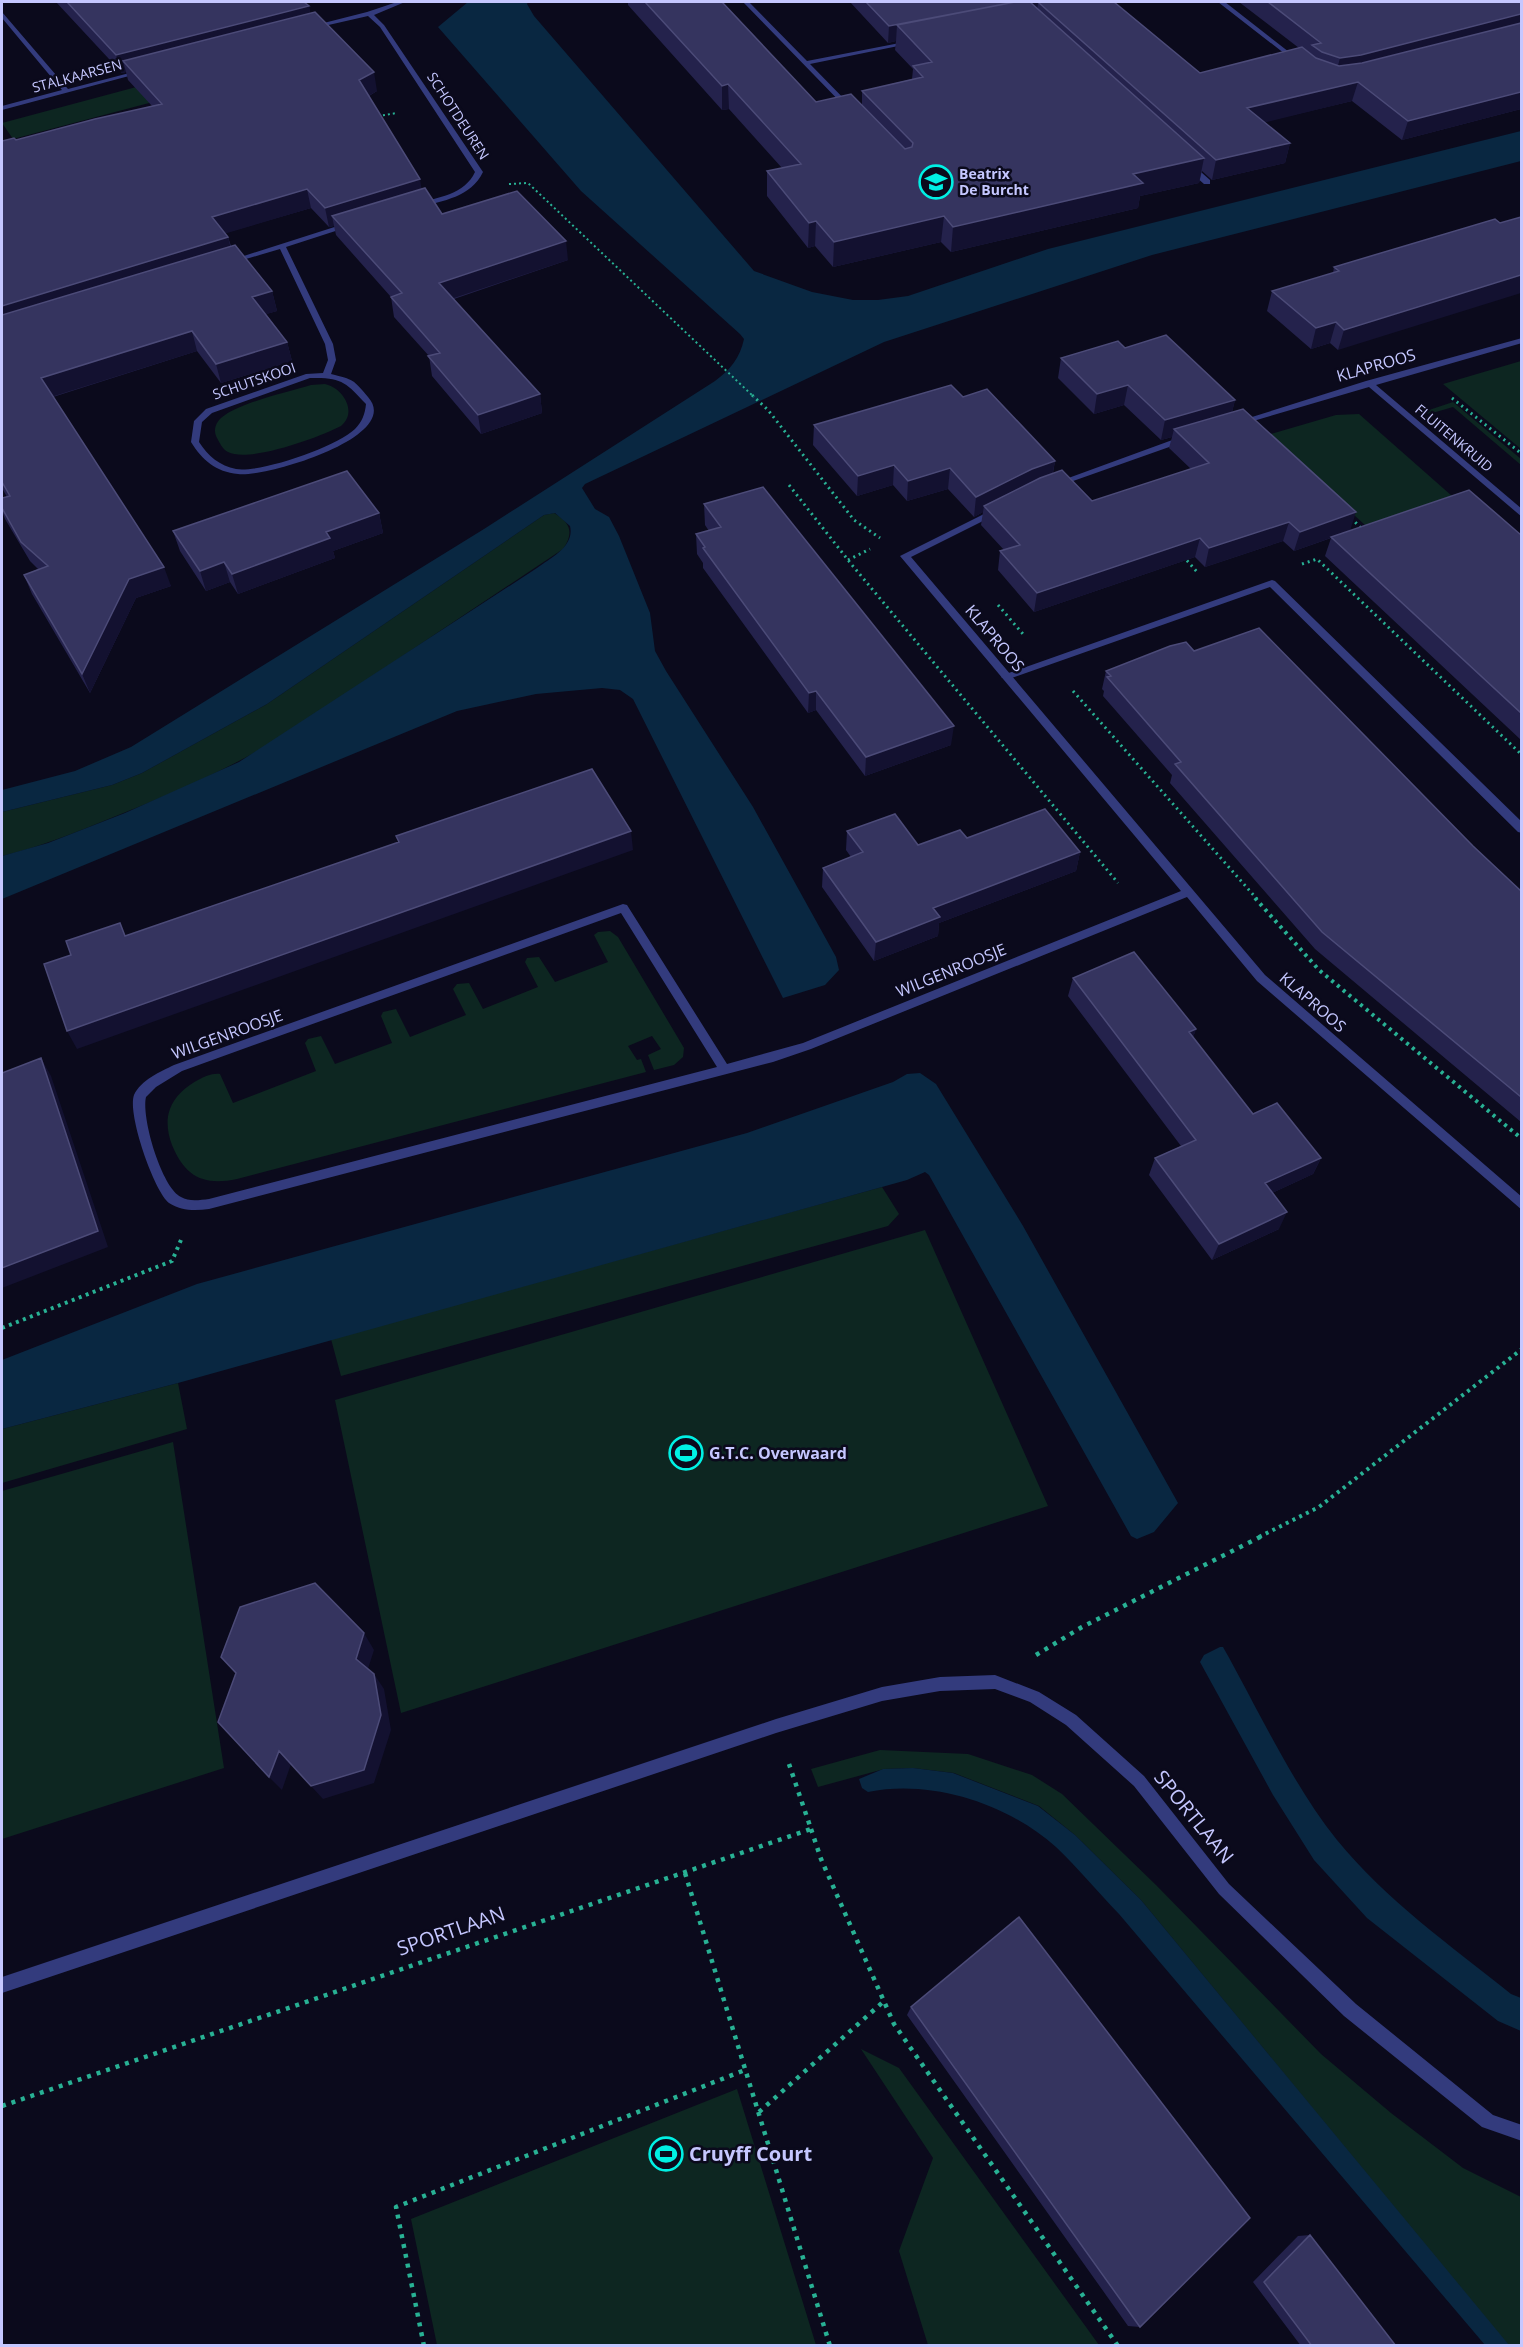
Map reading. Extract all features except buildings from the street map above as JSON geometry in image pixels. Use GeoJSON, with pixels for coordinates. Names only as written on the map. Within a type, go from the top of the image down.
{"type":"FeatureCollection","features":[{"type":"Feature","properties":{"kind":"street"},"geometry":{"type":"LineString","coordinates":[[302,30],[369,14],[402,2]]}},
{"type":"Feature","properties":{"kind":"street"},"geometry":{"type":"LineString","coordinates":[[746,2],[853,112]]}},
{"type":"Feature","properties":{"kind":"street"},"geometry":{"type":"LineString","coordinates":[[1221,2],[1306,68]]}},
{"type":"Feature","properties":{"kind":"street"},"geometry":{"type":"LineString","coordinates":[[2,14],[66,91]]}},
{"type":"Feature","properties":{"kind":"street","name":"SCHOTDEUREN"},"geometry":{"type":"LineString","coordinates":[[369,14],[381,26],[479,172],[477,181],[468,188],[409,207]]}},
{"type":"Feature","properties":{"kind":"street"},"geometry":{"type":"LineString","coordinates":[[807,63],[923,40]]}},
{"type":"Feature","properties":{"kind":"street","name":"STALKAARSEN"},"geometry":{"type":"LineString","coordinates":[[2,108],[145,71]]}},
{"type":"Feature","properties":{"kind":"street"},"geometry":{"type":"LineString","coordinates":[[1181,159],[1207,182]]}},
{"type":"Feature","properties":{"kind":"street"},"geometry":{"type":"LineString","coordinates":[[225,264],[364,221]]}},
{"type":"Feature","properties":{"kind":"street"},"geometry":{"type":"LineString","coordinates":[[282,246],[329,344],[333,359],[332,367],[326,375]]}},
{"type":"Feature","properties":{"kind":"street","name":"KLAPROOS"},"geometry":{"type":"LineString","coordinates":[[1233,424],[1521,340]]}},
{"type":"Feature","properties":{"kind":"street","name":"SCHUTSKOOI"},"geometry":{"type":"LineString","coordinates":[[326,375],[350,381],[370,404],[370,413],[365,423],[355,434],[336,444],[268,468],[239,472],[215,465],[206,459],[195,442],[198,421],[209,411],[309,376],[326,375]]}},
{"type":"Feature","properties":{"kind":"street","name":"FLUITENKRUID"},"geometry":{"type":"LineString","coordinates":[[1369,383],[1521,514]]}},
{"type":"Feature","properties":{"kind":"street"},"geometry":{"type":"LineString","coordinates":[[1043,489],[1201,434]]}},
{"type":"Feature","properties":{"kind":"street"},"geometry":{"type":"LineString","coordinates":[[905,556],[1002,508]]}},
{"type":"Feature","properties":{"kind":"street","name":"KLAPROOS"},"geometry":{"type":"LineString","coordinates":[[905,556],[1261,978],[1521,1205]]}},
{"type":"Feature","properties":{"kind":"street"},"geometry":{"type":"LineString","coordinates":[[1006,677],[1272,583],[1521,829]]}},
{"type":"Feature","properties":{"kind":"street","name":"WILGENROOSJE"},"geometry":{"type":"LineString","coordinates":[[724,1069],[623,908],[178,1068],[150,1085],[140,1096],[138,1113],[142,1131],[174,1202],[195,1206],[236,1198],[724,1069],[807,1046],[1187,892]]}},
{"type":"Feature","properties":{"kind":"street","name":"SPORTLAAN"},"geometry":{"type":"LineString","coordinates":[[2,1985],[776,1726],[882,1694],[939,1684],[994,1682],[1034,1697],[1071,1720],[1139,1781],[1224,1889],[1350,2010],[1488,2121],[1521,2133]]}},
{"type":"Feature","properties":{"kind":"path"},"geometry":{"type":"LineString","coordinates":[[378,116],[436,105]]}},
{"type":"Feature","properties":{"kind":"path"},"geometry":{"type":"LineString","coordinates":[[477,181],[495,185],[528,183],[768,410],[854,520],[905,556]]}},
{"type":"Feature","properties":{"kind":"path"},"geometry":{"type":"LineString","coordinates":[[1418,370],[1521,454]]}},
{"type":"Feature","properties":{"kind":"path"},"geometry":{"type":"LineString","coordinates":[[789,485],[860,574],[1142,911]]}},
{"type":"Feature","properties":{"kind":"path"},"geometry":{"type":"LineString","coordinates":[[1348,516],[1365,532]]}},
{"type":"Feature","properties":{"kind":"path"},"geometry":{"type":"LineString","coordinates":[[1182,556],[1215,590],[1220,602]]}},
{"type":"Feature","properties":{"kind":"path"},"geometry":{"type":"LineString","coordinates":[[1272,583],[1286,569],[1317,559],[1521,756]]}},
{"type":"Feature","properties":{"kind":"path"},"geometry":{"type":"LineString","coordinates":[[994,600],[1319,970],[1521,1139]]}},
{"type":"Feature","properties":{"kind":"path"},"geometry":{"type":"LineString","coordinates":[[2,1328],[172,1261],[195,1206]]}},
{"type":"Feature","properties":{"kind":"path"},"geometry":{"type":"LineString","coordinates":[[994,1682],[1083,1627],[1319,1507],[1521,1349]]}},
{"type":"Feature","properties":{"kind":"path"},"geometry":{"type":"LineString","coordinates":[[776,1726],[821,1859],[894,2024],[1118,2346]]}},
{"type":"Feature","properties":{"kind":"path","name":"SPORTLAAN"},"geometry":{"type":"LineString","coordinates":[[2,2106],[811,1829]]}},
{"type":"Feature","properties":{"kind":"path"},"geometry":{"type":"LineString","coordinates":[[685,1873],[830,2346]]}},
{"type":"Feature","properties":{"kind":"path"},"geometry":{"type":"LineString","coordinates":[[759,2112],[883,2002]]}},
{"type":"Feature","properties":{"kind":"path"},"geometry":{"type":"LineString","coordinates":[[424,2346],[396,2207],[745,2070]]}},
{"type":"Feature","properties":{"kind":"green space"},"geometry":{"type":"Polygon","coordinates":[[[155,82],[168,98],[13,139],[2,123],[155,82]]]}},
{"type":"Feature","properties":{"kind":"green space"},"geometry":{"type":"Polygon","coordinates":[[[1522,361],[1521,449],[1443,384],[1522,361]]]}},
{"type":"Feature","properties":{"kind":"green space"},"geometry":{"type":"Polygon","coordinates":[[[325,384],[337,390],[346,401],[348,414],[341,426],[302,442],[252,454],[228,452],[217,438],[215,428],[218,422],[233,410],[278,394],[311,385],[325,384]]]}},
{"type":"Feature","properties":{"kind":"green space"},"geometry":{"type":"Polygon","coordinates":[[[1453,402],[1521,459],[1521,465],[1453,407],[1429,414],[1423,412],[1453,402]]]}},
{"type":"Feature","properties":{"kind":"green space"},"geometry":{"type":"Polygon","coordinates":[[[1359,414],[1452,496],[1366,526],[1267,435],[1336,415],[1359,414]]]}},
{"type":"Feature","properties":{"kind":"green space"},"geometry":{"type":"Polygon","coordinates":[[[554,513],[564,521],[569,529],[569,538],[563,549],[278,739],[217,772],[154,800],[57,839],[2,856],[2,812],[112,785],[142,773],[267,704],[544,515],[554,513]]]}},
{"type":"Feature","properties":{"kind":"green space"},"geometry":{"type":"Polygon","coordinates":[[[610,931],[618,937],[684,1048],[683,1057],[674,1065],[654,1070],[648,1055],[661,1049],[652,1036],[628,1046],[637,1060],[641,1059],[646,1072],[237,1179],[215,1181],[197,1177],[183,1165],[177,1156],[169,1134],[168,1116],[181,1092],[198,1080],[220,1074],[233,1103],[316,1071],[305,1043],[308,1039],[321,1036],[335,1064],[392,1043],[381,1016],[383,1012],[396,1009],[410,1037],[466,1015],[453,989],[457,984],[469,983],[483,1009],[538,987],[525,962],[527,958],[539,957],[555,982],[608,962],[594,935],[598,932],[610,931]]]}},
{"type":"Feature","properties":{"kind":"green space"},"geometry":{"type":"Polygon","coordinates":[[[882,1187],[899,1214],[888,1226],[341,1376],[331,1339],[882,1187]]]}},
{"type":"Feature","properties":{"kind":"green space","name":"G.T.C. Overwaard"},"geometry":{"type":"Polygon","coordinates":[[[925,1230],[1048,1506],[401,1713],[335,1400],[925,1230]]]}},
{"type":"Feature","properties":{"kind":"green space"},"geometry":{"type":"Polygon","coordinates":[[[178,1383],[187,1429],[2,1483],[2,1429],[178,1383]]]}},
{"type":"Feature","properties":{"kind":"green space"},"geometry":{"type":"Polygon","coordinates":[[[173,1442],[224,1768],[2,1839],[2,1491],[173,1442]]]}},
{"type":"Feature","properties":{"kind":"green space"},"geometry":{"type":"Polygon","coordinates":[[[880,1750],[968,1754],[1032,1775],[1062,1794],[1156,1885],[1321,2054],[1391,2113],[1463,2168],[1521,2197],[1521,2345],[1508,2345],[1141,1900],[1075,1835],[1039,1806],[954,1773],[913,1768],[884,1769],[818,1787],[811,1769],[880,1750]]]}},
{"type":"Feature","properties":{"kind":"green space"},"geometry":{"type":"Polygon","coordinates":[[[861,2049],[899,2068],[1099,2345],[928,2345],[899,2251],[933,2158],[861,2049]]]}},
{"type":"Feature","properties":{"kind":"green space","name":"Cruyff Court"},"geometry":{"type":"Polygon","coordinates":[[[737,2089],[816,2345],[437,2345],[411,2219],[737,2089]]]}},
{"type":"Feature","properties":{"kind":"water"},"geometry":{"type":"Polygon","coordinates":[[[468,2],[528,2],[534,16],[754,271],[812,292],[853,300],[878,300],[908,296],[1048,249],[1521,131],[1521,161],[1152,255],[884,342],[585,484],[582,488],[595,509],[609,517],[619,536],[650,613],[655,651],[753,807],[836,957],[839,970],[825,985],[783,998],[633,699],[620,690],[602,688],[536,694],[457,711],[2,899],[2,856],[48,843],[125,813],[239,762],[549,560],[561,551],[569,540],[570,526],[555,513],[544,515],[267,704],[142,773],[112,785],[2,812],[2,790],[75,771],[131,747],[484,529],[715,381],[730,368],[737,358],[744,339],[740,334],[581,191],[438,27],[468,2]]]}},
{"type":"Feature","properties":{"kind":"water"},"geometry":{"type":"Polygon","coordinates":[[[920,1073],[936,1084],[1023,1226],[1178,1503],[1154,1532],[1137,1539],[1131,1536],[929,1175],[925,1172],[907,1180],[178,1383],[2,1429],[2,1360],[197,1284],[747,1133],[893,1082],[907,1074],[920,1073]]]}},
{"type":"Feature","properties":{"kind":"water"},"geometry":{"type":"Polygon","coordinates":[[[1223,1647],[1290,1771],[1337,1840],[1376,1882],[1420,1921],[1511,1994],[1521,1998],[1521,2031],[1498,2021],[1367,1918],[1314,1860],[1273,1795],[1200,1662],[1204,1655],[1223,1647]]]}},
{"type":"Feature","properties":{"kind":"water"},"geometry":{"type":"Polygon","coordinates":[[[913,1768],[953,1773],[1038,1806],[1075,1835],[1141,1900],[1509,2345],[1485,2345],[1119,1914],[1056,1847],[1015,1818],[968,1798],[918,1789],[868,1792],[862,1788],[859,1779],[883,1769],[913,1768]]]}},
{"type":"Feature","properties":{"kind":"place","name":"Beatrix De Burcht"},"geometry":{"type":"Point","coordinates":[936,182]}},
{"type":"Feature","properties":{"kind":"place","name":"G.T.C. Overwaard"},"geometry":{"type":"Point","coordinates":[686,1453]}},
{"type":"Feature","properties":{"kind":"place","name":"Cruyff Court"},"geometry":{"type":"Point","coordinates":[666,2154]}}]}
